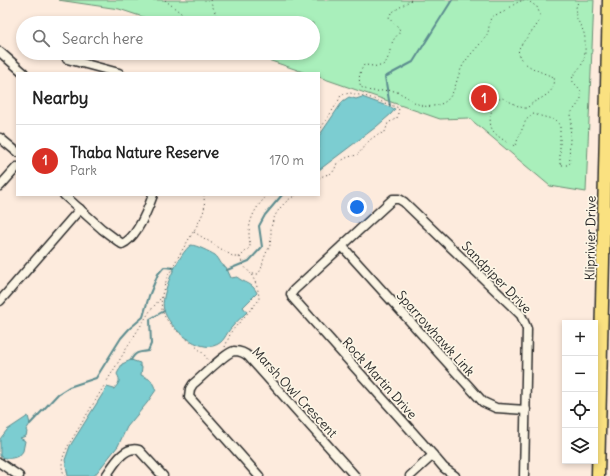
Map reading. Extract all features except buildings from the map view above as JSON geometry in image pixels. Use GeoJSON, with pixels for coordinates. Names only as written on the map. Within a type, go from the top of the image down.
{"type":"FeatureCollection","features":[{"type":"Feature","properties":{"kind":"main road","name":"Kliprivier Drive"},"geometry":{"type":"LineString","coordinates":[[598,476],[609,0]]}},
{"type":"Feature","properties":{"kind":"street"},"geometry":{"type":"LineString","coordinates":[[0,52],[23,72]]}},
{"type":"Feature","properties":{"kind":"street"},"geometry":{"type":"LineString","coordinates":[[71,60],[115,72]]}},
{"type":"Feature","properties":{"kind":"street"},"geometry":{"type":"LineString","coordinates":[[0,138],[16,151]]}},
{"type":"Feature","properties":{"kind":"street"},"geometry":{"type":"LineString","coordinates":[[0,186],[16,168]]}},
{"type":"Feature","properties":{"kind":"street"},"geometry":{"type":"LineString","coordinates":[[65,196],[120,243],[125,242],[145,216],[153,196]]}},
{"type":"Feature","properties":{"kind":"street","name":"Sandpiper Drive"},"geometry":{"type":"LineString","coordinates":[[342,246],[391,200],[399,199],[404,202],[522,317],[527,329],[524,476]]}},
{"type":"Feature","properties":{"kind":"street"},"geometry":{"type":"LineString","coordinates":[[0,301],[80,209]]}},
{"type":"Feature","properties":{"kind":"street","name":"Rock Martin Drive"},"geometry":{"type":"LineString","coordinates":[[342,246],[292,294],[292,297],[444,468],[455,476]]}},
{"type":"Feature","properties":{"kind":"street","name":"Sparrowhawk Link"},"geometry":{"type":"LineString","coordinates":[[342,246],[483,402],[496,408],[526,410]]}},
{"type":"Feature","properties":{"kind":"street","name":"Marsh Owl Crescent"},"geometry":{"type":"LineString","coordinates":[[259,476],[188,393],[191,387],[211,368],[229,353],[235,351],[243,352],[249,357],[355,476]]}},
{"type":"Feature","properties":{"kind":"street"},"geometry":{"type":"LineString","coordinates":[[106,476],[116,461],[127,451],[134,448],[139,450],[163,476]]}},
{"type":"Feature","properties":{"kind":"street"},"geometry":{"type":"LineString","coordinates":[[410,476],[433,455]]}},
{"type":"Feature","properties":{"kind":"street"},"geometry":{"type":"LineString","coordinates":[[2,464],[19,476]]}},
{"type":"Feature","properties":{"kind":"path"},"geometry":{"type":"LineString","coordinates":[[165,0],[185,16]]}},
{"type":"Feature","properties":{"kind":"path"},"geometry":{"type":"LineString","coordinates":[[210,0],[217,16]]}},
{"type":"Feature","properties":{"kind":"path"},"geometry":{"type":"LineString","coordinates":[[411,0],[389,17],[390,21],[397,26],[400,31],[393,40],[388,58],[384,64],[380,66],[364,65],[361,69],[358,80],[361,87],[373,91],[395,91],[425,107],[434,106],[446,101],[452,95],[461,68],[473,50],[486,36],[491,18],[518,1],[526,0],[537,7],[541,17],[535,29],[520,47],[520,59],[533,68],[554,77],[556,82],[551,91],[542,99],[526,108],[520,107],[502,98],[496,101],[492,110],[490,123],[492,130],[510,144],[515,146],[526,120],[533,114],[556,120],[560,126],[560,165],[568,165],[570,163],[571,113],[582,97],[580,90],[572,80],[582,63],[584,56],[584,32],[579,26],[575,9],[578,0]]}},
{"type":"Feature","properties":{"kind":"path"},"geometry":{"type":"LineString","coordinates":[[320,129],[341,95],[350,93],[368,97],[399,108],[397,118],[388,123],[386,132],[376,135],[368,140],[357,155],[348,157],[337,163],[335,172],[320,178]]}},
{"type":"Feature","properties":{"kind":"path"},"geometry":{"type":"LineString","coordinates":[[65,476],[61,464],[62,456],[131,341],[150,311],[160,299],[171,271],[204,210],[204,196]]}},
{"type":"Feature","properties":{"kind":"path"},"geometry":{"type":"LineString","coordinates":[[240,257],[250,246],[249,234],[251,221],[258,204],[267,196]]}},
{"type":"Feature","properties":{"kind":"path"},"geometry":{"type":"LineString","coordinates":[[251,274],[258,274],[263,264],[270,245],[272,228],[278,210],[294,196]]}},
{"type":"Feature","properties":{"kind":"path"},"geometry":{"type":"LineString","coordinates":[[193,231],[234,256],[240,257]]}},
{"type":"Feature","properties":{"kind":"path"},"geometry":{"type":"LineString","coordinates":[[224,357],[227,340],[231,332],[259,300],[259,293],[256,283],[251,274],[243,265],[240,257]]}},
{"type":"Feature","properties":{"kind":"path"},"geometry":{"type":"LineString","coordinates":[[160,299],[161,308],[165,317],[183,338],[203,353],[211,368]]}},
{"type":"Feature","properties":{"kind":"green space"},"geometry":{"type":"Polygon","coordinates":[[[58,0],[594,0],[586,192],[550,186],[469,118],[440,119],[320,77],[320,72],[303,72],[268,60],[320,60],[320,16],[140,16],[119,9],[58,0]]]}},
{"type":"Feature","properties":{"kind":"water"},"geometry":{"type":"Polygon","coordinates":[[[349,97],[356,99],[362,97],[395,109],[376,127],[320,169],[320,135],[343,101],[349,97]]]}},
{"type":"Feature","properties":{"kind":"water"},"geometry":{"type":"Polygon","coordinates":[[[191,245],[199,247],[215,255],[222,265],[226,267],[231,278],[237,277],[251,285],[257,293],[243,307],[247,312],[234,325],[220,343],[213,346],[198,344],[183,336],[171,323],[164,310],[164,295],[171,275],[181,257],[191,245]]]}},
{"type":"Feature","properties":{"kind":"water"},"geometry":{"type":"Polygon","coordinates":[[[131,360],[140,363],[140,366],[142,367],[141,375],[151,380],[156,390],[127,427],[118,446],[94,476],[68,476],[65,460],[70,446],[107,387],[114,389],[118,383],[119,378],[117,374],[122,364],[131,360]]]}},
{"type":"Feature","properties":{"kind":"water"},"geometry":{"type":"Polygon","coordinates":[[[28,416],[30,424],[26,430],[26,436],[20,438],[25,441],[21,454],[12,458],[0,456],[0,439],[7,430],[28,416]]]}},
{"type":"Feature","properties":{"kind":"waterway"},"geometry":{"type":"LineString","coordinates":[[390,106],[385,77],[413,62],[452,0]]}},
{"type":"Feature","properties":{"kind":"waterway"},"geometry":{"type":"LineString","coordinates":[[227,270],[249,261],[262,247],[259,226],[265,215],[281,196]]}},
{"type":"Feature","properties":{"kind":"waterway"},"geometry":{"type":"LineString","coordinates":[[30,424],[58,394],[69,387],[96,378],[121,338],[143,317],[149,296],[158,274],[164,267],[174,268]]}},
{"type":"Feature","properties":{"kind":"waterway"},"geometry":{"type":"LineString","coordinates":[[131,360],[134,355],[148,351],[151,344],[150,319],[164,311]]}},
{"type":"Feature","properties":{"kind":"place","name":"Thaba Nature Reserve"},"geometry":{"type":"Point","coordinates":[484,98]}}]}
